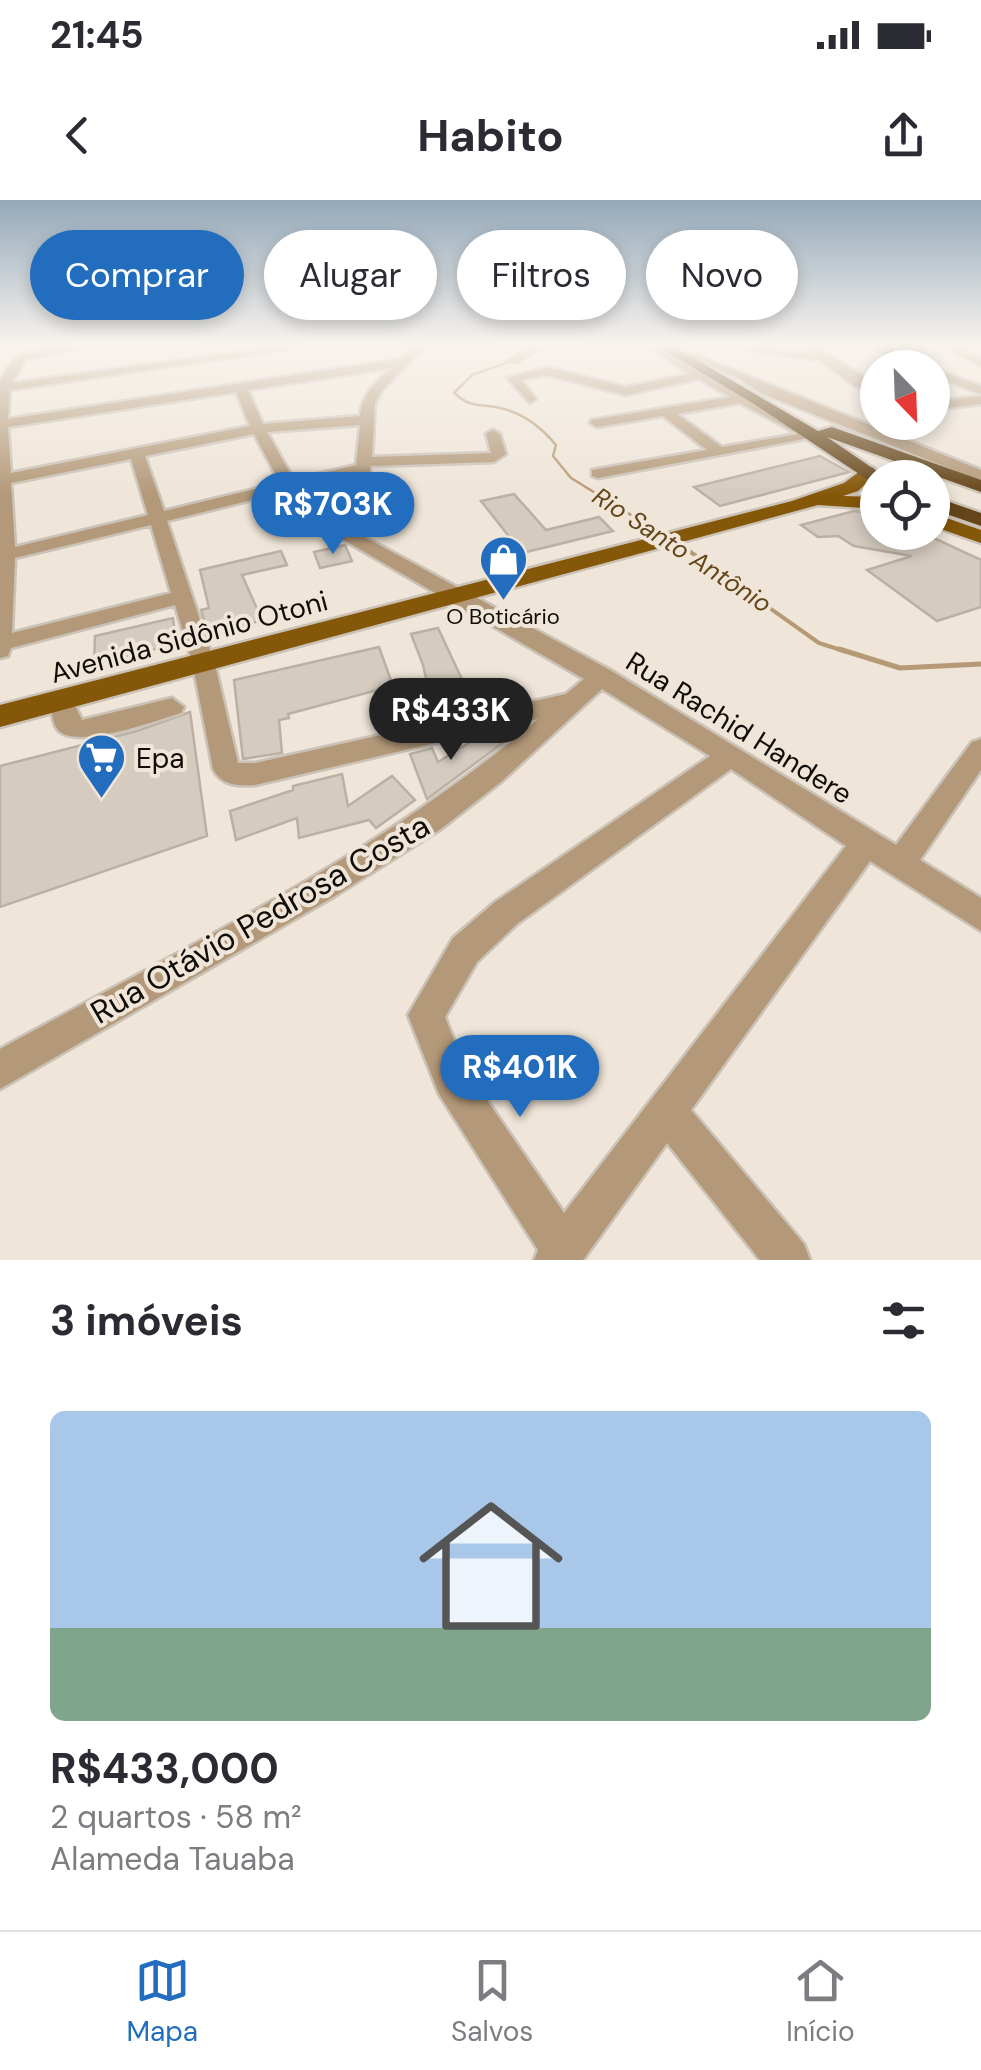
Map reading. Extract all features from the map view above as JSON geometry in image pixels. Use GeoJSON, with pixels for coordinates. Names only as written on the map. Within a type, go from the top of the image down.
{"type":"FeatureCollection","features":[{"type":"Feature","properties":{"kind":"highway"},"geometry":{"type":"LineString","coordinates":[[759,395],[860,466]]}},
{"type":"Feature","properties":{"kind":"highway"},"geometry":{"type":"LineString","coordinates":[[814,433],[903,460]]}},
{"type":"Feature","properties":{"kind":"highway"},"geometry":{"type":"LineString","coordinates":[[885,440],[913,460]]}},
{"type":"Feature","properties":{"kind":"highway"},"geometry":{"type":"LineString","coordinates":[[950,474],[978,475]]}},
{"type":"Feature","properties":{"kind":"highway"},"geometry":{"type":"LineString","coordinates":[[950,509],[977,520]]}},
{"type":"Feature","properties":{"kind":"main road"},"geometry":{"type":"LineString","coordinates":[[798,505],[860,481]]}},
{"type":"Feature","properties":{"kind":"main road"},"geometry":{"type":"LineString","coordinates":[[798,505],[860,502]]}},
{"type":"Feature","properties":{"kind":"main road","name":"Avenida Sidônio Otoni"},"geometry":{"type":"LineString","coordinates":[[0,716],[798,505]]}},
{"type":"Feature","properties":{"kind":"main road"},"geometry":{"type":"LineString","coordinates":[[950,525],[981,537]]}},
{"type":"Feature","properties":{"kind":"street"},"geometry":{"type":"LineString","coordinates":[[0,652],[2,395]]}},
{"type":"Feature","properties":{"kind":"street"},"geometry":{"type":"LineString","coordinates":[[0,424],[184,395]]}},
{"type":"Feature","properties":{"kind":"street","name":"Rua Rachid Handere"},"geometry":{"type":"LineString","coordinates":[[244,395],[258,429],[296,485],[348,535],[602,676],[899,866],[979,910]]}},
{"type":"Feature","properties":{"kind":"street"},"geometry":{"type":"LineString","coordinates":[[348,535],[363,465],[365,420],[372,395]]}},
{"type":"Feature","properties":{"kind":"street"},"geometry":{"type":"LineString","coordinates":[[527,395],[530,399]]}},
{"type":"Feature","properties":{"kind":"street"},"geometry":{"type":"LineString","coordinates":[[597,423],[666,412],[726,395]]}},
{"type":"Feature","properties":{"kind":"street"},"geometry":{"type":"LineString","coordinates":[[768,395],[860,428]]}},
{"type":"Feature","properties":{"kind":"street"},"geometry":{"type":"LineString","coordinates":[[950,404],[981,400]]}},
{"type":"Feature","properties":{"kind":"street"},"geometry":{"type":"LineString","coordinates":[[666,412],[719,452]]}},
{"type":"Feature","properties":{"kind":"street"},"geometry":{"type":"LineString","coordinates":[[3,479],[258,429],[365,420]]}},
{"type":"Feature","properties":{"kind":"street"},"geometry":{"type":"LineString","coordinates":[[598,473],[814,433]]}},
{"type":"Feature","properties":{"kind":"street"},"geometry":{"type":"LineString","coordinates":[[3,555],[296,485],[363,465],[494,457],[499,454],[492,434]]}},
{"type":"Feature","properties":{"kind":"street"},"geometry":{"type":"LineString","coordinates":[[892,440],[978,475]]}},
{"type":"Feature","properties":{"kind":"street"},"geometry":{"type":"LineString","coordinates":[[137,453],[204,665],[226,770],[236,775],[278,770],[570,703]]}},
{"type":"Feature","properties":{"kind":"street"},"geometry":{"type":"LineString","coordinates":[[0,642],[182,597]]}},
{"type":"Feature","properties":{"kind":"street","name":"Rua Otávio Pedrosa Costa"},"geometry":{"type":"LineString","coordinates":[[0,1070],[431,820],[492,773],[602,676]]}},
{"type":"Feature","properties":{"kind":"street"},"geometry":{"type":"LineString","coordinates":[[62,701],[67,724],[80,730],[172,707]]}},
{"type":"Feature","properties":{"kind":"street"},"geometry":{"type":"LineString","coordinates":[[899,866],[981,748]]}},
{"type":"Feature","properties":{"kind":"street"},"geometry":{"type":"LineString","coordinates":[[731,755],[506,913],[465,950],[426,1015],[452,1081],[560,1255],[866,844]]}},
{"type":"Feature","properties":{"kind":"street"},"geometry":{"type":"LineString","coordinates":[[665,1109],[788,1260]]}},
{"type":"Feature","properties":{"kind":"building"},"geometry":{"type":"Polygon","coordinates":[[[820,456],[849,472],[720,506],[694,487],[820,456]]]}},
{"type":"Feature","properties":{"kind":"building"},"geometry":{"type":"Polygon","coordinates":[[[514,494],[546,530],[599,517],[613,531],[522,553],[481,501],[514,494]]]}},
{"type":"Feature","properties":{"kind":"building"},"geometry":{"type":"Polygon","coordinates":[[[860,512],[860,547],[838,536],[818,537],[801,525],[860,512]]]}},
{"type":"Feature","properties":{"kind":"building"},"geometry":{"type":"Polygon","coordinates":[[[345,545],[352,561],[320,568],[314,552],[345,545]]]}},
{"type":"Feature","properties":{"kind":"building"},"geometry":{"type":"Polygon","coordinates":[[[950,546],[981,560],[981,607],[937,621],[867,570],[912,556],[877,550],[950,550],[950,546]]]}},
{"type":"Feature","properties":{"kind":"building"},"geometry":{"type":"Polygon","coordinates":[[[281,551],[287,565],[242,575],[262,620],[209,636],[201,610],[209,608],[200,570],[281,551]]]}},
{"type":"Feature","properties":{"kind":"building"},"geometry":{"type":"Polygon","coordinates":[[[173,618],[176,644],[94,664],[95,636],[173,618]]]}},
{"type":"Feature","properties":{"kind":"building"},"geometry":{"type":"Polygon","coordinates":[[[438,628],[466,688],[477,685],[484,701],[434,713],[411,634],[438,628]]]}},
{"type":"Feature","properties":{"kind":"building"},"geometry":{"type":"Polygon","coordinates":[[[379,647],[393,686],[288,714],[289,718],[279,720],[282,753],[243,759],[234,680],[379,647]]]}},
{"type":"Feature","properties":{"kind":"building","name":"Epa"},"geometry":{"type":"Polygon","coordinates":[[[190,712],[207,836],[0,907],[0,766],[137,731],[190,712]]]}},
{"type":"Feature","properties":{"kind":"building"},"geometry":{"type":"Polygon","coordinates":[[[495,733],[504,742],[427,799],[410,754],[432,748],[438,762],[480,736],[495,733]]]}},
{"type":"Feature","properties":{"kind":"building"},"geometry":{"type":"Polygon","coordinates":[[[342,774],[348,806],[392,776],[415,800],[376,828],[369,820],[299,838],[297,818],[236,840],[230,811],[293,790],[293,786],[342,774]]]}},
{"type":"Feature","properties":{"kind":"waterway"},"geometry":{"type":"LineString","coordinates":[[457,395],[471,403],[509,410],[531,422],[556,445],[553,456],[571,478],[649,526]]}},
{"type":"Feature","properties":{"kind":"waterway","name":"Rio Santo Antônio"},"geometry":{"type":"LineString","coordinates":[[645,524],[665,536]]}},
{"type":"Feature","properties":{"kind":"waterway","name":"Rio Santo Antônio"},"geometry":{"type":"LineString","coordinates":[[675,541],[819,643],[847,652]]}},
{"type":"Feature","properties":{"kind":"waterway","name":"Rio Santo Antônio"},"geometry":{"type":"LineString","coordinates":[[839,649],[900,668],[981,664]]}},
{"type":"Feature","properties":{"kind":"place","name":"O Boticário"},"geometry":{"type":"Point","coordinates":[503,602]}},
{"type":"Feature","properties":{"kind":"place","name":"Epa"},"geometry":{"type":"Point","coordinates":[101,800]}}]}
